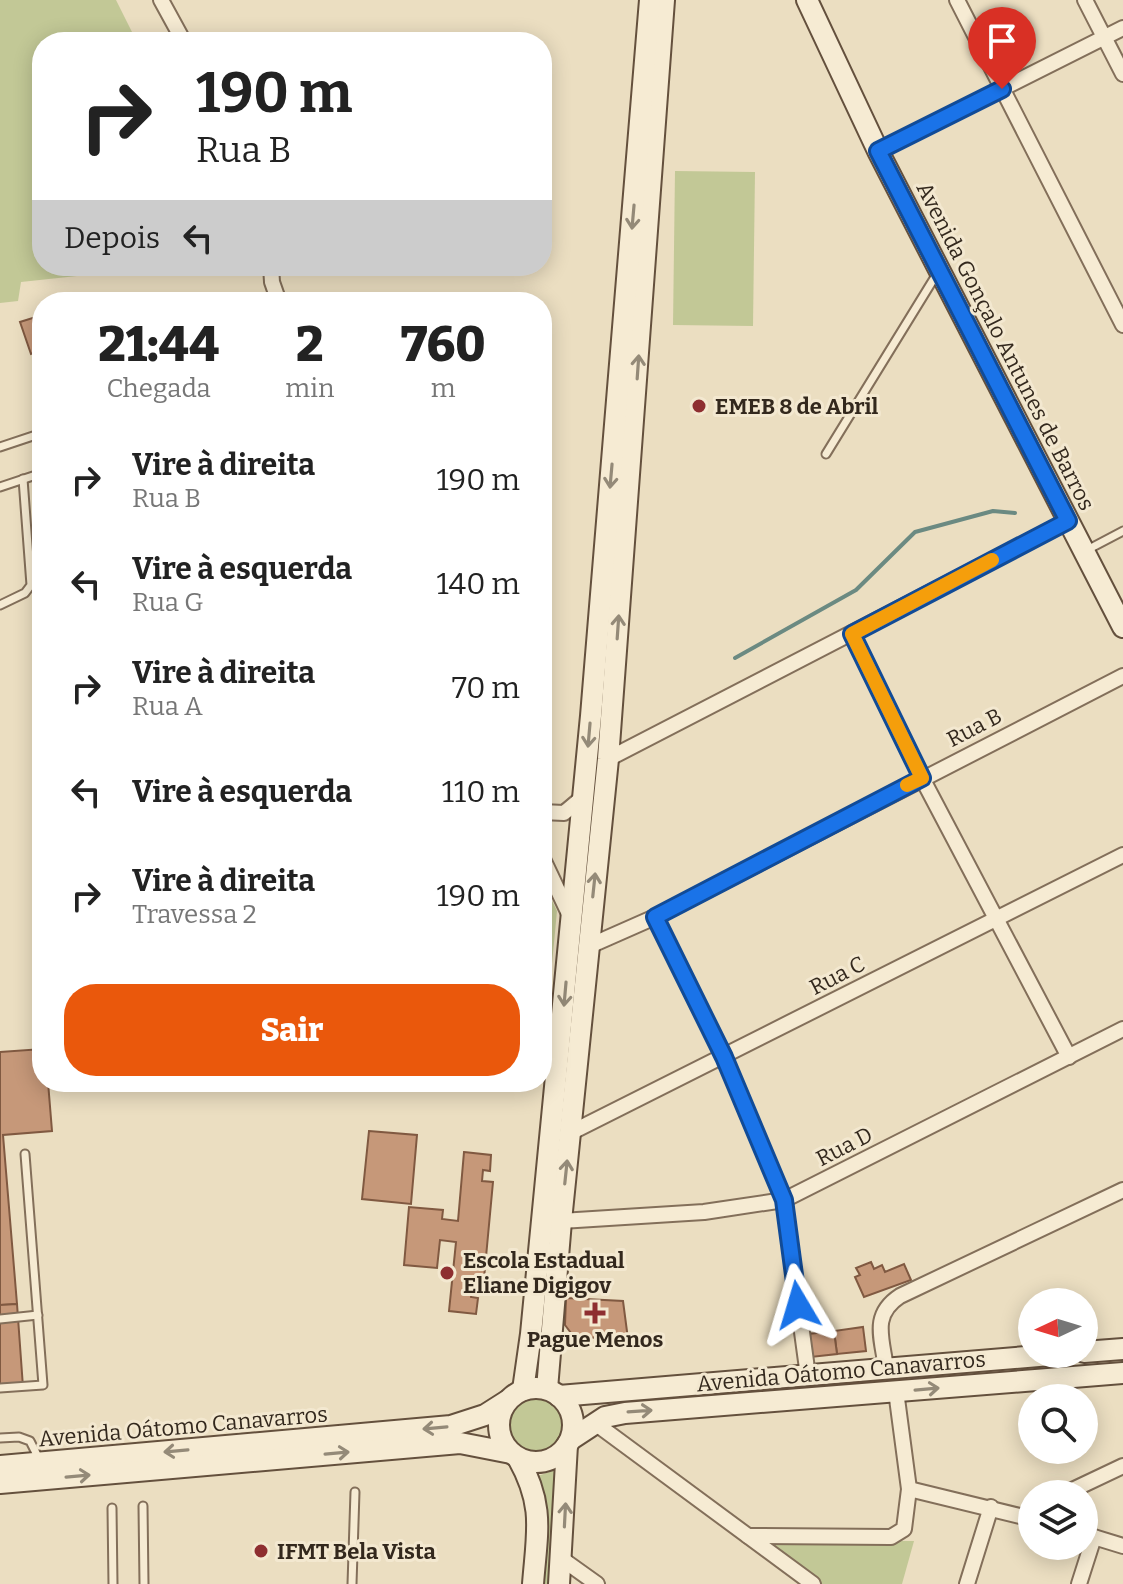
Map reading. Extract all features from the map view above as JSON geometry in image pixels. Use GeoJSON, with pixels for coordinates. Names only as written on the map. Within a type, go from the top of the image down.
{"type":"FeatureCollection","features":[{"type":"Feature","properties":{"kind":"main road"},"geometry":{"type":"LineString","coordinates":[[533,1584],[538,1508],[530,1479],[500,1437],[498,1428],[499,1418],[515,1395],[531,1334],[583,797],[650,0]]}},
{"type":"Feature","properties":{"kind":"main road"},"geometry":{"type":"LineString","coordinates":[[553,1392],[561,1221],[608,759],[664,0]]}},
{"type":"Feature","properties":{"kind":"main road","name":"Avenida Gonçalo Antunes de Barros"},"geometry":{"type":"LineString","coordinates":[[807,0],[878,151],[1123,627]]}},
{"type":"Feature","properties":{"kind":"main road"},"geometry":{"type":"LineString","coordinates":[[1098,1351],[1123,1349]]}},
{"type":"Feature","properties":{"kind":"main road","name":"Avenida Oátomo Canavarros"},"geometry":{"type":"LineString","coordinates":[[553,1392],[808,1376],[1018,1358]]}},
{"type":"Feature","properties":{"kind":"main road","name":"Avenida Oátomo Canavarros"},"geometry":{"type":"LineString","coordinates":[[568,1443],[605,1417],[625,1413],[1123,1373]]}},
{"type":"Feature","properties":{"kind":"main road"},"geometry":{"type":"LineString","coordinates":[[515,1395],[539,1387],[553,1392],[572,1416],[559,1584]]}},
{"type":"Feature","properties":{"kind":"main road","name":"Avenida Oátomo Canavarros"},"geometry":{"type":"LineString","coordinates":[[0,1466],[451,1426],[485,1415],[515,1395]]}},
{"type":"Feature","properties":{"kind":"main road","name":"Avenida Oátomo Canavarros"},"geometry":{"type":"LineString","coordinates":[[0,1483],[450,1443],[476,1444],[514,1456]]}},
{"type":"Feature","properties":{"kind":"main road"},"geometry":{"type":"LineString","coordinates":[[514,1456],[535,1463],[545,1461],[560,1453],[568,1443]]}},
{"type":"Feature","properties":{"kind":"street"},"geometry":{"type":"LineString","coordinates":[[161,0],[179,32]]}},
{"type":"Feature","properties":{"kind":"street"},"geometry":{"type":"LineString","coordinates":[[957,0],[1123,325]]}},
{"type":"Feature","properties":{"kind":"street"},"geometry":{"type":"LineString","coordinates":[[1085,0],[1123,74]]}},
{"type":"Feature","properties":{"kind":"street"},"geometry":{"type":"LineString","coordinates":[[878,151],[1123,28]]}},
{"type":"Feature","properties":{"kind":"street"},"geometry":{"type":"LineString","coordinates":[[608,759],[1068,521]]}},
{"type":"Feature","properties":{"kind":"street"},"geometry":{"type":"LineString","coordinates":[[852,634],[922,778],[1069,1057]]}},
{"type":"Feature","properties":{"kind":"street","name":"Rua B"},"geometry":{"type":"LineString","coordinates":[[587,947],[655,917],[1123,676]]}},
{"type":"Feature","properties":{"kind":"street"},"geometry":{"type":"LineString","coordinates":[[552,812],[564,813],[583,797]]}},
{"type":"Feature","properties":{"kind":"street","name":"Rua C"},"geometry":{"type":"LineString","coordinates":[[570,1133],[1123,855]]}},
{"type":"Feature","properties":{"kind":"street"},"geometry":{"type":"LineString","coordinates":[[552,877],[572,918]]}},
{"type":"Feature","properties":{"kind":"street"},"geometry":{"type":"LineString","coordinates":[[655,917],[724,1057],[784,1200],[808,1376]]}},
{"type":"Feature","properties":{"kind":"street","name":"Rua D"},"geometry":{"type":"LineString","coordinates":[[561,1221],[704,1212],[784,1200],[1123,1029]]}},
{"type":"Feature","properties":{"kind":"street"},"geometry":{"type":"LineString","coordinates":[[886,1368],[880,1325],[887,1304],[1123,1190]]}},
{"type":"Feature","properties":{"kind":"street"},"geometry":{"type":"LineString","coordinates":[[748,1536],[898,1535],[906,1524],[909,1489],[896,1391]]}},
{"type":"Feature","properties":{"kind":"street"},"geometry":{"type":"LineString","coordinates":[[595,1423],[813,1584]]}},
{"type":"Feature","properties":{"kind":"street"},"geometry":{"type":"LineString","coordinates":[[1094,1480],[1123,1466]]}},
{"type":"Feature","properties":{"kind":"street"},"geometry":{"type":"LineString","coordinates":[[909,1489],[1018,1512]]}},
{"type":"Feature","properties":{"kind":"street"},"geometry":{"type":"LineString","coordinates":[[967,1584],[991,1507]]}},
{"type":"Feature","properties":{"kind":"street"},"geometry":{"type":"LineString","coordinates":[[1098,1539],[1123,1546]]}},
{"type":"Feature","properties":{"kind":"street"},"geometry":{"type":"LineString","coordinates":[[562,1559],[597,1584]]}},
{"type":"Feature","properties":{"kind":"street"},"geometry":{"type":"LineString","coordinates":[[1079,1584],[1084,1560]]}},
{"type":"Feature","properties":{"kind":"lane"},"geometry":{"type":"LineString","coordinates":[[826,454],[939,270]]}},
{"type":"Feature","properties":{"kind":"lane"},"geometry":{"type":"LineString","coordinates":[[0,447],[32,436]]}},
{"type":"Feature","properties":{"kind":"lane"},"geometry":{"type":"LineString","coordinates":[[0,487],[32,476]]}},
{"type":"Feature","properties":{"kind":"lane"},"geometry":{"type":"LineString","coordinates":[[0,605],[25,593],[31,585],[23,479]]}},
{"type":"Feature","properties":{"kind":"lane"},"geometry":{"type":"LineString","coordinates":[[1085,551],[1123,531]]}},
{"type":"Feature","properties":{"kind":"lane"},"geometry":{"type":"LineString","coordinates":[[0,1388],[43,1385],[25,1154]]}},
{"type":"Feature","properties":{"kind":"lane"},"geometry":{"type":"LineString","coordinates":[[0,1319],[38,1315]]}},
{"type":"Feature","properties":{"kind":"lane"},"geometry":{"type":"LineString","coordinates":[[0,1438],[19,1437],[30,1441],[35,1446],[40,1463]]}},
{"type":"Feature","properties":{"kind":"lane"},"geometry":{"type":"LineString","coordinates":[[352,1584],[355,1492]]}},
{"type":"Feature","properties":{"kind":"lane"},"geometry":{"type":"LineString","coordinates":[[143,1506],[144,1584]]}},
{"type":"Feature","properties":{"kind":"lane"},"geometry":{"type":"LineString","coordinates":[[112,1508],[113,1584]]}},
{"type":"Feature","properties":{"kind":"green space"},"geometry":{"type":"Polygon","coordinates":[[[0,0],[116,0],[132,32],[32,32],[32,276],[77,276],[21,282],[18,301],[0,303],[0,0]]]}},
{"type":"Feature","properties":{"kind":"green space"},"geometry":{"type":"Polygon","coordinates":[[[675,171],[755,172],[753,326],[673,325],[675,171]]]}},
{"type":"Feature","properties":{"kind":"green space"},"geometry":{"type":"Polygon","coordinates":[[[552,901],[557,911],[552,964],[552,901]]]}},
{"type":"Feature","properties":{"kind":"green space"},"geometry":{"type":"Polygon","coordinates":[[[537,1394],[555,1400],[563,1408],[569,1426],[563,1444],[555,1452],[537,1458],[519,1452],[511,1444],[505,1426],[511,1408],[519,1400],[537,1394]]]}},
{"type":"Feature","properties":{"kind":"green space"},"geometry":{"type":"Polygon","coordinates":[[[558,1469],[549,1584],[541,1584],[547,1512],[535,1477],[558,1469]]]}},
{"type":"Feature","properties":{"kind":"green space"},"geometry":{"type":"Polygon","coordinates":[[[763,1540],[914,1541],[902,1584],[822,1584],[763,1540]]]}},
{"type":"Feature","properties":{"kind":"building"},"geometry":{"type":"Polygon","coordinates":[[[32,318],[31,354],[20,322],[32,318]]]}},
{"type":"Feature","properties":{"kind":"building"},"geometry":{"type":"Polygon","coordinates":[[[32,1050],[32,1092],[49,1092],[52,1131],[3,1135],[17,1304],[0,1305],[0,1052],[32,1050]]]}},
{"type":"Feature","properties":{"kind":"building"},"geometry":{"type":"Polygon","coordinates":[[[369,1131],[417,1135],[411,1204],[362,1199],[369,1131]]]}},
{"type":"Feature","properties":{"kind":"building"},"geometry":{"type":"Polygon","coordinates":[[[464,1152],[491,1155],[490,1171],[483,1170],[482,1181],[493,1182],[483,1289],[472,1288],[471,1297],[478,1298],[476,1314],[449,1311],[456,1242],[440,1240],[437,1268],[404,1265],[409,1207],[443,1210],[442,1219],[458,1221],[464,1152]]]}},
{"type":"Feature","properties":{"kind":"building"},"geometry":{"type":"Polygon","coordinates":[[[871,1262],[874,1269],[882,1265],[885,1272],[904,1264],[911,1280],[864,1297],[855,1277],[860,1275],[856,1268],[871,1262]]]}},
{"type":"Feature","properties":{"kind":"building","name":"Pague Menos"},"geometry":{"type":"Polygon","coordinates":[[[566,1298],[623,1301],[628,1339],[574,1337],[565,1325],[566,1298]]]}},
{"type":"Feature","properties":{"kind":"building"},"geometry":{"type":"Polygon","coordinates":[[[17,1304],[23,1387],[0,1389],[0,1305],[17,1304]]]}},
{"type":"Feature","properties":{"kind":"building"},"geometry":{"type":"Polygon","coordinates":[[[863,1327],[866,1351],[837,1354],[834,1331],[863,1327]]]}},
{"type":"Feature","properties":{"kind":"building"},"geometry":{"type":"Polygon","coordinates":[[[834,1331],[837,1354],[811,1357],[808,1334],[834,1331]]]}},
{"type":"Feature","properties":{"kind":"waterway"},"geometry":{"type":"LineString","coordinates":[[735,658],[856,590],[915,532],[993,511],[1015,513]]}},
{"type":"Feature","properties":{"kind":"slow traffic"},"geometry":{"type":"LineString","coordinates":[[907,785],[922,778],[852,634],[992,560]]}},
{"type":"Feature","properties":{"kind":"place","name":"EMEB 8 de Abril"},"geometry":{"type":"Point","coordinates":[699,406]}},
{"type":"Feature","properties":{"kind":"place","name":"Escola Estadual Eliane Digigov"},"geometry":{"type":"Point","coordinates":[447,1273]}},
{"type":"Feature","properties":{"kind":"place","name":"Pague Menos"},"geometry":{"type":"Point","coordinates":[595,1313]}},
{"type":"Feature","properties":{"kind":"place","name":"IFMT Bela Vista"},"geometry":{"type":"Point","coordinates":[261,1551]}},
{"type":"Feature","properties":{"kind":"route"},"geometry":{"type":"LineString","coordinates":[[798,1305],[784,1200],[724,1057],[655,917],[922,778],[852,634],[1068,521],[878,151],[1002,89]]}}]}
